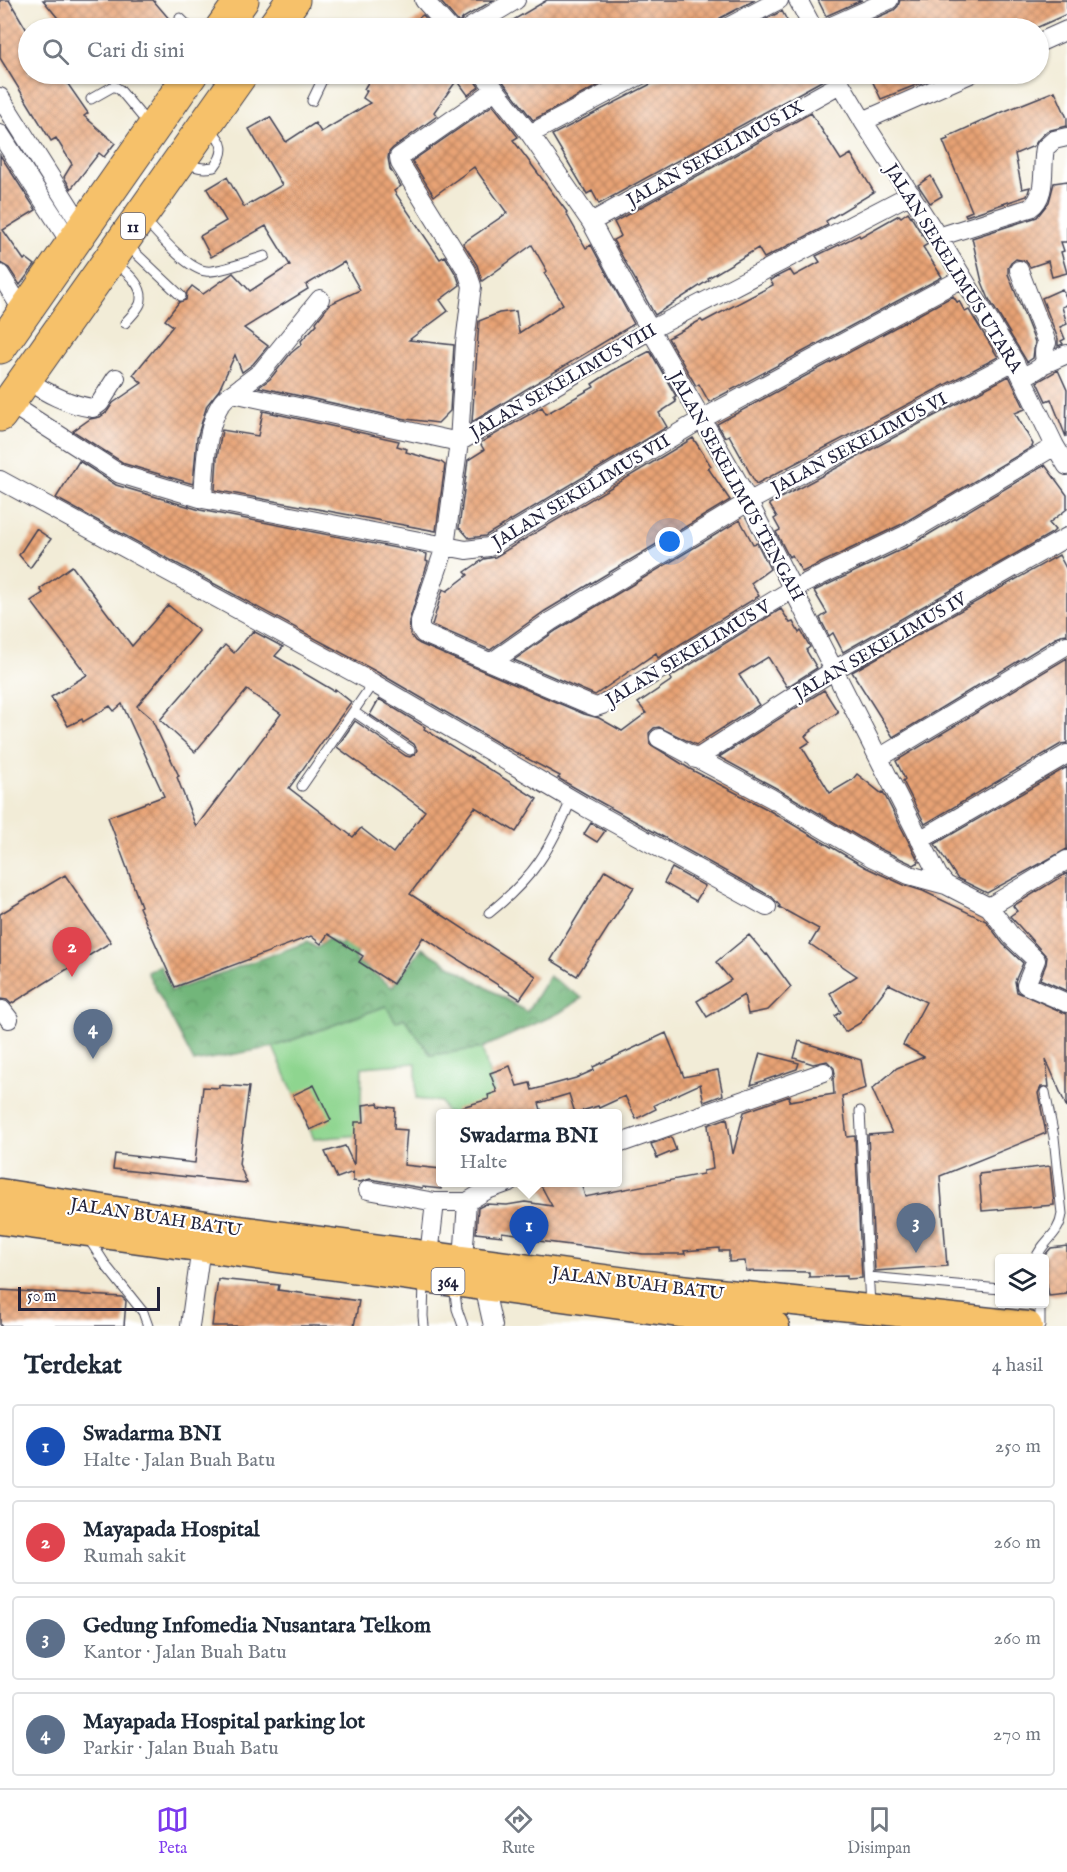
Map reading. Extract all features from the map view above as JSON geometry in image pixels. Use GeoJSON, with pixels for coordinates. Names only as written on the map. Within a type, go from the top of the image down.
{"type":"FeatureCollection","features":[{"type":"Feature","properties":{"kind":"highway"},"geometry":{"type":"LineString","coordinates":[[229,18],[242,0]]}},
{"type":"Feature","properties":{"kind":"highway","name":"11"},"geometry":{"type":"LineString","coordinates":[[0,347],[184,84]]}},
{"type":"Feature","properties":{"kind":"highway","name":"11"},"geometry":{"type":"LineString","coordinates":[[11,399],[234,84]]}},
{"type":"Feature","properties":{"kind":"main road","name":"JALAN BUAH BATU"},"geometry":{"type":"LineString","coordinates":[[0,1193],[220,1243]]}},
{"type":"Feature","properties":{"kind":"main road","name":"JALAN BUAH BATU"},"geometry":{"type":"LineString","coordinates":[[0,1220],[85,1232],[220,1243],[459,1271],[670,1288],[1028,1326]]}},
{"type":"Feature","properties":{"kind":"main road","name":"JALAN BUAH BATU"},"geometry":{"type":"LineString","coordinates":[[459,1271],[484,1286],[775,1326]]}},
{"type":"Feature","properties":{"kind":"street"},"geometry":{"type":"LineString","coordinates":[[424,0],[440,18]]}},
{"type":"Feature","properties":{"kind":"street"},"geometry":{"type":"LineString","coordinates":[[486,18],[516,0]]}},
{"type":"Feature","properties":{"kind":"street"},"geometry":{"type":"LineString","coordinates":[[745,18],[779,0]]}},
{"type":"Feature","properties":{"kind":"street"},"geometry":{"type":"LineString","coordinates":[[798,0],[808,18]]}},
{"type":"Feature","properties":{"kind":"street"},"geometry":{"type":"LineString","coordinates":[[848,18],[889,0]]}},
{"type":"Feature","properties":{"kind":"street"},"geometry":{"type":"LineString","coordinates":[[1049,38],[1067,30]]}},
{"type":"Feature","properties":{"kind":"street","name":"JALAN SEKELIMUS TENGAH"},"geometry":{"type":"LineString","coordinates":[[490,84],[530,134],[591,222],[748,502],[938,874],[946,885],[983,904]]}},
{"type":"Feature","properties":{"kind":"street"},"geometry":{"type":"LineString","coordinates":[[530,134],[624,84]]}},
{"type":"Feature","properties":{"kind":"street","name":"JALAN SEKELIMUS IX"},"geometry":{"type":"LineString","coordinates":[[591,222],[828,84]]}},
{"type":"Feature","properties":{"kind":"street","name":"JALAN SEKELIMUS UTARA"},"geometry":{"type":"LineString","coordinates":[[840,84],[938,237],[1018,369],[1067,466]]}},
{"type":"Feature","properties":{"kind":"street"},"geometry":{"type":"LineString","coordinates":[[862,121],[947,84]]}},
{"type":"Feature","properties":{"kind":"street"},"geometry":{"type":"LineString","coordinates":[[446,547],[459,442],[465,343],[472,286],[467,271],[400,163],[399,157],[495,90]]}},
{"type":"Feature","properties":{"kind":"street"},"geometry":{"type":"LineString","coordinates":[[0,97],[77,236]]}},
{"type":"Feature","properties":{"kind":"street"},"geometry":{"type":"LineString","coordinates":[[0,134],[77,236]]}},
{"type":"Feature","properties":{"kind":"street"},"geometry":{"type":"LineString","coordinates":[[938,237],[1030,208],[1036,204],[1041,197],[1045,148],[1054,140],[1067,137]]}},
{"type":"Feature","properties":{"kind":"street","name":"JALAN SEKELIMUS VIII"},"geometry":{"type":"LineString","coordinates":[[233,393],[459,442],[650,330],[911,194]]}},
{"type":"Feature","properties":{"kind":"street"},"geometry":{"type":"LineString","coordinates":[[1019,270],[1047,339],[1043,352],[1045,361],[1042,365]]}},
{"type":"Feature","properties":{"kind":"street"},"geometry":{"type":"LineString","coordinates":[[0,274],[24,313]]}},
{"type":"Feature","properties":{"kind":"street","name":"JALAN SEKELIMUS VII"},"geometry":{"type":"LineString","coordinates":[[11,399],[120,474],[202,499],[466,550],[489,546],[702,419],[963,278]]}},
{"type":"Feature","properties":{"kind":"street"},"geometry":{"type":"LineString","coordinates":[[202,499],[206,447],[218,407],[228,395],[261,372],[320,299]]}},
{"type":"Feature","properties":{"kind":"street","name":"JALAN SEKELIMUS VI"},"geometry":{"type":"LineString","coordinates":[[492,662],[550,621],[748,502],[1018,369],[1042,365],[1067,354]]}},
{"type":"Feature","properties":{"kind":"street"},"geometry":{"type":"LineString","coordinates":[[11,399],[48,393],[83,407],[93,408],[100,403],[116,378]]}},
{"type":"Feature","properties":{"kind":"street","name":"JALAN SEKELIMUS V"},"geometry":{"type":"LineString","coordinates":[[446,547],[420,621],[420,628],[424,634],[596,707],[793,589],[904,536],[1055,446]]}},
{"type":"Feature","properties":{"kind":"street"},"geometry":{"type":"LineString","coordinates":[[0,480],[373,683],[767,907]]}},
{"type":"Feature","properties":{"kind":"street","name":"JALAN SEKELIMUS IV"},"geometry":{"type":"LineString","coordinates":[[696,759],[834,670],[1067,537]]}},
{"type":"Feature","properties":{"kind":"street"},"geometry":{"type":"LineString","coordinates":[[879,758],[1067,645]]}},
{"type":"Feature","properties":{"kind":"street"},"geometry":{"type":"LineString","coordinates":[[659,738],[771,798],[871,857],[909,875],[946,885]]}},
{"type":"Feature","properties":{"kind":"street"},"geometry":{"type":"LineString","coordinates":[[920,840],[1067,754]]}},
{"type":"Feature","properties":{"kind":"street"},"geometry":{"type":"LineString","coordinates":[[1067,860],[983,904],[1036,960],[1026,985],[1067,1003]]}},
{"type":"Feature","properties":{"kind":"street"},"geometry":{"type":"LineString","coordinates":[[622,1143],[824,1072]]}},
{"type":"Feature","properties":{"kind":"street"},"geometry":{"type":"LineString","coordinates":[[368,1190],[435,1202],[466,1202],[495,1187]]}},
{"type":"Feature","properties":{"kind":"street"},"geometry":{"type":"LineString","coordinates":[[426,1267],[435,1202]]}},
{"type":"Feature","properties":{"kind":"street"},"geometry":{"type":"LineString","coordinates":[[459,1271],[466,1202]]}},
{"type":"Feature","properties":{"kind":"street"},"geometry":{"type":"LineString","coordinates":[[190,1326],[220,1243]]}},
{"type":"Feature","properties":{"kind":"street"},"geometry":{"type":"LineString","coordinates":[[484,1286],[494,1326]]}},
{"type":"Feature","properties":{"kind":"lane"},"geometry":{"type":"LineString","coordinates":[[312,100],[320,84]]}},
{"type":"Feature","properties":{"kind":"lane"},"geometry":{"type":"LineString","coordinates":[[91,99],[114,86],[153,129]]}},
{"type":"Feature","properties":{"kind":"lane"},"geometry":{"type":"LineString","coordinates":[[141,215],[159,236],[198,269],[208,272],[265,256]]}},
{"type":"Feature","properties":{"kind":"lane"},"geometry":{"type":"LineString","coordinates":[[116,249],[181,296]]}},
{"type":"Feature","properties":{"kind":"lane"},"geometry":{"type":"LineString","coordinates":[[116,249],[141,293],[140,305],[125,323]]}},
{"type":"Feature","properties":{"kind":"lane"},"geometry":{"type":"LineString","coordinates":[[302,786],[373,683]]}},
{"type":"Feature","properties":{"kind":"lane"},"geometry":{"type":"LineString","coordinates":[[354,712],[410,750]]}},
{"type":"Feature","properties":{"kind":"lane"},"geometry":{"type":"LineString","coordinates":[[489,912],[514,893],[532,872],[554,840],[572,798]]}},
{"type":"Feature","properties":{"kind":"lane"},"geometry":{"type":"LineString","coordinates":[[1038,1254],[1056,1233],[1062,1214],[1054,1137],[1045,1092]]}},
{"type":"Feature","properties":{"kind":"lane"},"geometry":{"type":"LineString","coordinates":[[860,1111],[870,1308]]}},
{"type":"Feature","properties":{"kind":"lane"},"geometry":{"type":"LineString","coordinates":[[85,1232],[107,1267],[143,1312],[148,1326]]}},
{"type":"Feature","properties":{"kind":"lane"},"geometry":{"type":"LineString","coordinates":[[424,1326],[426,1267]]}},
{"type":"Feature","properties":{"kind":"lane"},"geometry":{"type":"LineString","coordinates":[[459,1271],[457,1309],[463,1326]]}},
{"type":"Feature","properties":{"kind":"lane"},"geometry":{"type":"LineString","coordinates":[[870,1277],[995,1289]]}},
{"type":"Feature","properties":{"kind":"lane"},"geometry":{"type":"LineString","coordinates":[[1040,1308],[1040,1326]]}},
{"type":"Feature","properties":{"kind":"green space"},"geometry":{"type":"Polygon","coordinates":[[[353,929],[368,937],[354,959],[392,987],[422,948],[527,1012],[549,976],[582,998],[559,1013],[482,1048],[431,1055],[404,1018],[396,1022],[386,1006],[273,1047],[194,1062],[147,972],[160,965],[171,991],[307,942],[317,948],[328,939],[341,946],[353,929]]]}},
{"type":"Feature","properties":{"kind":"green space"},"geometry":{"type":"Polygon","coordinates":[[[386,1006],[404,1017],[431,1055],[482,1048],[499,1109],[444,1109],[441,1102],[416,1099],[416,1063],[362,1067],[360,1135],[314,1139],[273,1047],[386,1006]]]}},
{"type":"Feature","properties":{"kind":"building"},"geometry":{"type":"Polygon","coordinates":[[[0,0],[9,0],[20,18],[18,84],[68,84],[88,113],[84,116],[115,143],[104,157],[99,153],[71,189],[64,177],[72,164],[56,138],[51,141],[0,58],[0,0]]]}},
{"type":"Feature","properties":{"kind":"building"},"geometry":{"type":"Polygon","coordinates":[[[43,0],[153,0],[168,18],[58,18],[43,0]]]}},
{"type":"Feature","properties":{"kind":"building"},"geometry":{"type":"Polygon","coordinates":[[[445,0],[494,0],[463,18],[455,18],[441,2],[445,0]]]}},
{"type":"Feature","properties":{"kind":"building"},"geometry":{"type":"Polygon","coordinates":[[[547,0],[755,0],[720,18],[517,18],[547,0]]]}},
{"type":"Feature","properties":{"kind":"building"},"geometry":{"type":"Polygon","coordinates":[[[818,0],[862,0],[826,16],[818,0]]]}},
{"type":"Feature","properties":{"kind":"building"},"geometry":{"type":"Polygon","coordinates":[[[900,0],[1067,0],[1067,14],[1049,22],[1049,18],[876,18],[898,6],[900,0]]]}},
{"type":"Feature","properties":{"kind":"building"},"geometry":{"type":"Polygon","coordinates":[[[782,11],[786,18],[768,18],[782,11]]]}},
{"type":"Feature","properties":{"kind":"building"},"geometry":{"type":"Polygon","coordinates":[[[367,84],[454,84],[434,112],[437,116],[393,148],[388,158],[390,169],[401,186],[394,191],[440,259],[445,256],[460,285],[440,300],[448,311],[409,340],[454,345],[450,411],[438,423],[406,419],[259,387],[270,379],[291,353],[302,344],[301,341],[317,324],[316,322],[330,304],[360,290],[344,262],[306,285],[308,289],[244,328],[268,346],[253,364],[242,372],[235,355],[219,390],[207,405],[197,438],[193,484],[125,464],[73,431],[90,419],[100,417],[113,403],[142,383],[133,375],[173,326],[165,320],[179,302],[186,300],[187,292],[192,286],[203,294],[233,273],[250,291],[290,265],[266,226],[211,257],[200,236],[226,221],[207,189],[227,177],[244,207],[282,185],[249,129],[270,117],[286,142],[315,123],[321,132],[370,103],[363,98],[367,91],[364,89],[367,84]]]}},
{"type":"Feature","properties":{"kind":"building"},"geometry":{"type":"Polygon","coordinates":[[[460,84],[477,84],[479,87],[468,95],[460,84]]]}},
{"type":"Feature","properties":{"kind":"building"},"geometry":{"type":"Polygon","coordinates":[[[505,84],[601,84],[533,120],[505,84]]]}},
{"type":"Feature","properties":{"kind":"building"},"geometry":{"type":"Polygon","coordinates":[[[651,84],[816,84],[599,204],[592,191],[587,194],[552,135],[651,84]]]}},
{"type":"Feature","properties":{"kind":"building"},"geometry":{"type":"Polygon","coordinates":[[[874,84],[918,84],[881,99],[874,84]]]}},
{"type":"Feature","properties":{"kind":"building"},"geometry":{"type":"Polygon","coordinates":[[[1055,91],[1067,118],[1067,126],[1047,131],[1034,146],[1015,154],[1022,189],[1030,187],[1027,196],[966,216],[965,214],[972,211],[943,141],[948,139],[947,137],[1000,113],[1055,91]]]}},
{"type":"Feature","properties":{"kind":"building"},"geometry":{"type":"Polygon","coordinates":[[[493,105],[518,137],[513,140],[567,212],[586,248],[591,245],[634,324],[472,422],[479,321],[499,313],[516,311],[519,333],[563,304],[544,273],[547,271],[532,245],[482,281],[477,265],[463,243],[507,213],[474,167],[434,196],[412,161],[493,105]]]}},
{"type":"Feature","properties":{"kind":"building"},"geometry":{"type":"Polygon","coordinates":[[[811,113],[841,160],[851,154],[874,192],[826,221],[828,225],[764,258],[758,248],[708,278],[709,280],[655,315],[613,240],[621,236],[614,222],[811,113]]]}},
{"type":"Feature","properties":{"kind":"building"},"geometry":{"type":"Polygon","coordinates":[[[0,155],[36,210],[3,230],[24,260],[26,258],[35,265],[20,285],[9,268],[0,263],[0,155]]]}},
{"type":"Feature","properties":{"kind":"building"},"geometry":{"type":"Polygon","coordinates":[[[931,176],[942,196],[930,203],[918,185],[931,176]]]}},
{"type":"Feature","properties":{"kind":"building"},"geometry":{"type":"Polygon","coordinates":[[[1067,181],[1067,242],[1061,242],[1064,251],[1061,252],[1067,273],[1052,277],[1048,261],[1030,267],[1026,261],[1016,259],[1008,268],[1008,274],[1035,342],[1033,358],[1027,362],[989,299],[982,282],[972,238],[1037,217],[1049,202],[1054,183],[1067,181]]]}},
{"type":"Feature","properties":{"kind":"building"},"geometry":{"type":"Polygon","coordinates":[[[908,212],[928,244],[923,247],[942,277],[709,402],[699,384],[696,386],[668,338],[773,285],[770,280],[790,270],[794,276],[820,262],[816,256],[859,235],[860,237],[908,212]]]}},
{"type":"Feature","properties":{"kind":"building"},"geometry":{"type":"Polygon","coordinates":[[[1062,289],[1067,299],[1067,305],[1062,307],[1067,324],[1060,327],[1065,339],[1061,341],[1063,344],[1058,346],[1058,339],[1042,298],[1062,289]]]}},
{"type":"Feature","properties":{"kind":"building"},"geometry":{"type":"Polygon","coordinates":[[[953,296],[965,312],[969,310],[998,357],[756,484],[729,435],[725,437],[717,424],[953,296]]]}},
{"type":"Feature","properties":{"kind":"building"},"geometry":{"type":"Polygon","coordinates":[[[650,351],[676,396],[674,397],[676,402],[659,413],[667,427],[485,536],[469,538],[459,528],[468,460],[484,450],[480,443],[542,407],[546,414],[594,387],[592,384],[612,371],[650,351]]]}},
{"type":"Feature","properties":{"kind":"building"},"geometry":{"type":"Polygon","coordinates":[[[1058,370],[1067,390],[1066,437],[1051,399],[1046,401],[1037,382],[1058,370]]]}},
{"type":"Feature","properties":{"kind":"building"},"geometry":{"type":"Polygon","coordinates":[[[1009,376],[1025,409],[1015,413],[1033,444],[1032,447],[900,525],[802,572],[792,555],[789,557],[776,532],[780,530],[774,519],[777,517],[769,504],[1009,376]]]}},
{"type":"Feature","properties":{"kind":"building"},"geometry":{"type":"Polygon","coordinates":[[[263,411],[399,441],[397,446],[407,449],[406,452],[441,462],[445,465],[436,531],[215,490],[222,430],[258,436],[263,411]]]}},
{"type":"Feature","properties":{"kind":"building"},"geometry":{"type":"Polygon","coordinates":[[[693,438],[711,466],[708,468],[730,500],[545,611],[490,650],[432,625],[443,589],[447,591],[468,575],[465,572],[484,559],[495,557],[693,438]]]}},
{"type":"Feature","properties":{"kind":"building"},"geometry":{"type":"Polygon","coordinates":[[[79,461],[116,485],[200,510],[427,554],[426,561],[428,562],[409,621],[410,634],[415,641],[584,714],[599,718],[622,731],[646,713],[638,703],[672,680],[670,677],[781,609],[799,633],[801,631],[810,647],[806,650],[817,668],[787,687],[768,657],[739,675],[759,705],[696,745],[659,727],[649,733],[650,744],[690,769],[765,808],[865,867],[986,921],[1003,944],[1023,963],[1015,981],[1017,992],[1067,1014],[1067,1108],[1046,1059],[1049,1087],[1041,1087],[1038,1093],[1046,1133],[940,1176],[947,1266],[875,1271],[868,1135],[892,1133],[872,1089],[897,1068],[924,1057],[903,1045],[926,1002],[889,984],[860,1023],[845,1032],[835,1016],[841,1012],[830,993],[857,976],[810,944],[819,929],[779,907],[772,897],[591,797],[558,778],[560,776],[500,744],[379,673],[56,498],[79,461]]]}},
{"type":"Feature","properties":{"kind":"building"},"geometry":{"type":"Polygon","coordinates":[[[1045,465],[1067,495],[1067,509],[1049,523],[1055,530],[1052,533],[843,652],[833,633],[829,636],[820,618],[827,613],[814,591],[911,545],[1045,465]]]}},
{"type":"Feature","properties":{"kind":"building"},"geometry":{"type":"Polygon","coordinates":[[[740,520],[753,544],[757,543],[770,569],[751,583],[759,596],[658,658],[656,653],[595,695],[514,660],[557,630],[740,520]]]}},
{"type":"Feature","properties":{"kind":"building"},"geometry":{"type":"Polygon","coordinates":[[[36,529],[51,539],[30,568],[19,555],[36,529]]]}},
{"type":"Feature","properties":{"kind":"building"},"geometry":{"type":"Polygon","coordinates":[[[1059,555],[1067,570],[1067,634],[1061,635],[893,737],[852,672],[1059,555]]]}},
{"type":"Feature","properties":{"kind":"building"},"geometry":{"type":"Polygon","coordinates":[[[72,566],[132,646],[168,605],[199,631],[137,706],[151,718],[179,776],[177,777],[196,827],[281,714],[247,690],[195,752],[160,720],[225,645],[234,653],[253,631],[283,647],[275,656],[334,691],[335,689],[351,702],[289,788],[353,837],[361,828],[393,853],[425,811],[337,747],[355,721],[406,756],[410,757],[415,754],[417,750],[414,744],[370,715],[379,699],[537,799],[516,832],[475,807],[410,894],[536,976],[520,999],[423,937],[393,984],[359,962],[363,956],[328,934],[321,944],[311,936],[175,987],[139,907],[141,906],[108,817],[164,796],[122,704],[114,711],[110,706],[83,722],[82,719],[68,726],[51,697],[87,675],[31,601],[43,593],[40,589],[72,566]]]}},
{"type":"Feature","properties":{"kind":"building"},"geometry":{"type":"Polygon","coordinates":[[[1067,658],[1067,743],[1061,744],[925,824],[903,781],[905,779],[896,761],[1067,658]]]}},
{"type":"Feature","properties":{"kind":"building"},"geometry":{"type":"Polygon","coordinates":[[[824,690],[838,712],[811,730],[805,736],[810,742],[802,747],[830,793],[852,780],[857,774],[881,793],[883,792],[919,862],[914,865],[876,847],[719,757],[824,690]]]}},
{"type":"Feature","properties":{"kind":"building"},"geometry":{"type":"Polygon","coordinates":[[[1067,767],[1067,849],[987,893],[957,878],[935,844],[1067,767]]]}},
{"type":"Feature","properties":{"kind":"building"},"geometry":{"type":"Polygon","coordinates":[[[591,823],[605,831],[597,842],[584,834],[591,823]]]}},
{"type":"Feature","properties":{"kind":"building"},"geometry":{"type":"Polygon","coordinates":[[[672,868],[705,886],[696,901],[664,883],[672,868]]]}},
{"type":"Feature","properties":{"kind":"building"},"geometry":{"type":"Polygon","coordinates":[[[605,870],[634,887],[577,976],[551,960],[605,870]]]}},
{"type":"Feature","properties":{"kind":"building"},"geometry":{"type":"Polygon","coordinates":[[[1067,873],[1067,991],[1040,979],[1047,957],[1010,916],[1017,911],[1013,906],[1067,873]]]}},
{"type":"Feature","properties":{"kind":"building"},"geometry":{"type":"Polygon","coordinates":[[[65,875],[111,942],[11,1004],[7,1000],[0,999],[0,914],[65,875]]]}},
{"type":"Feature","properties":{"kind":"building"},"geometry":{"type":"Polygon","coordinates":[[[749,935],[767,954],[791,987],[768,1010],[748,1014],[744,995],[707,1017],[697,1001],[731,980],[716,962],[749,935]]]}},
{"type":"Feature","properties":{"kind":"building"},"geometry":{"type":"Polygon","coordinates":[[[666,1033],[684,1077],[718,1070],[723,1095],[704,1102],[700,1084],[654,1105],[656,1109],[636,1119],[625,1096],[599,1108],[598,1106],[588,1109],[574,1109],[569,1094],[539,1103],[541,1109],[455,1109],[489,1099],[488,1095],[497,1092],[490,1073],[510,1066],[517,1086],[530,1083],[532,1090],[576,1078],[594,1070],[593,1067],[666,1033]]]}},
{"type":"Feature","properties":{"kind":"building"},"geometry":{"type":"Polygon","coordinates":[[[799,1041],[861,1060],[866,1088],[842,1096],[847,1137],[855,1136],[862,1278],[809,1277],[809,1272],[746,1271],[745,1261],[729,1262],[729,1251],[719,1251],[719,1248],[684,1251],[685,1254],[643,1254],[531,1240],[532,1236],[502,1232],[502,1236],[476,1233],[478,1208],[486,1204],[507,1205],[525,1202],[552,1206],[542,1187],[582,1187],[585,1197],[703,1174],[703,1171],[713,1169],[708,1125],[727,1118],[733,1154],[744,1112],[790,1096],[789,1101],[834,1094],[834,1068],[827,1061],[813,1064],[794,1058],[799,1041]]]}},
{"type":"Feature","properties":{"kind":"building"},"geometry":{"type":"Polygon","coordinates":[[[760,1053],[799,1063],[797,1069],[751,1085],[760,1053]]]}},
{"type":"Feature","properties":{"kind":"building"},"geometry":{"type":"Polygon","coordinates":[[[219,1085],[249,1087],[239,1164],[247,1183],[113,1169],[115,1154],[195,1163],[203,1087],[219,1088],[219,1085]]]}},
{"type":"Feature","properties":{"kind":"building"},"geometry":{"type":"Polygon","coordinates":[[[314,1085],[331,1120],[310,1130],[293,1095],[314,1085]]]}},
{"type":"Feature","properties":{"kind":"building"},"geometry":{"type":"Polygon","coordinates":[[[378,1103],[379,1106],[395,1108],[394,1129],[407,1130],[404,1165],[436,1168],[436,1187],[441,1187],[441,1189],[370,1179],[360,1182],[353,1181],[353,1172],[337,1178],[325,1152],[345,1146],[354,1165],[355,1122],[364,1122],[363,1105],[378,1103]]]}},
{"type":"Feature","properties":{"kind":"building"},"geometry":{"type":"Polygon","coordinates":[[[671,1137],[676,1150],[657,1158],[651,1144],[671,1137]]]}},
{"type":"Feature","properties":{"kind":"building"},"geometry":{"type":"Polygon","coordinates":[[[1050,1166],[1054,1205],[982,1211],[979,1174],[1050,1166]]]}},
{"type":"Feature","properties":{"kind":"building"},"geometry":{"type":"Polygon","coordinates":[[[1067,1246],[1067,1294],[1049,1296],[1049,1254],[1046,1254],[1051,1248],[1067,1246]]]}},
{"type":"Feature","properties":{"kind":"building"},"geometry":{"type":"Polygon","coordinates":[[[218,1279],[279,1285],[278,1290],[359,1301],[354,1326],[212,1326],[218,1279]]]}},
{"type":"Feature","properties":{"kind":"building"},"geometry":{"type":"Polygon","coordinates":[[[0,1290],[122,1297],[126,1301],[124,1326],[0,1326],[0,1290]]]}},
{"type":"Feature","properties":{"kind":"place","name":"Mayapada Hospital"},"geometry":{"type":"Point","coordinates":[72,977]}},
{"type":"Feature","properties":{"kind":"place","name":"Mayapada Hospital parking lot"},"geometry":{"type":"Point","coordinates":[93,1059]}},
{"type":"Feature","properties":{"kind":"place","name":"Gedung Infomedia Nusantara Telkom"},"geometry":{"type":"Point","coordinates":[916,1253]}},
{"type":"Feature","properties":{"kind":"place","name":"Swadarma BNI"},"geometry":{"type":"Point","coordinates":[529,1256]}}]}
